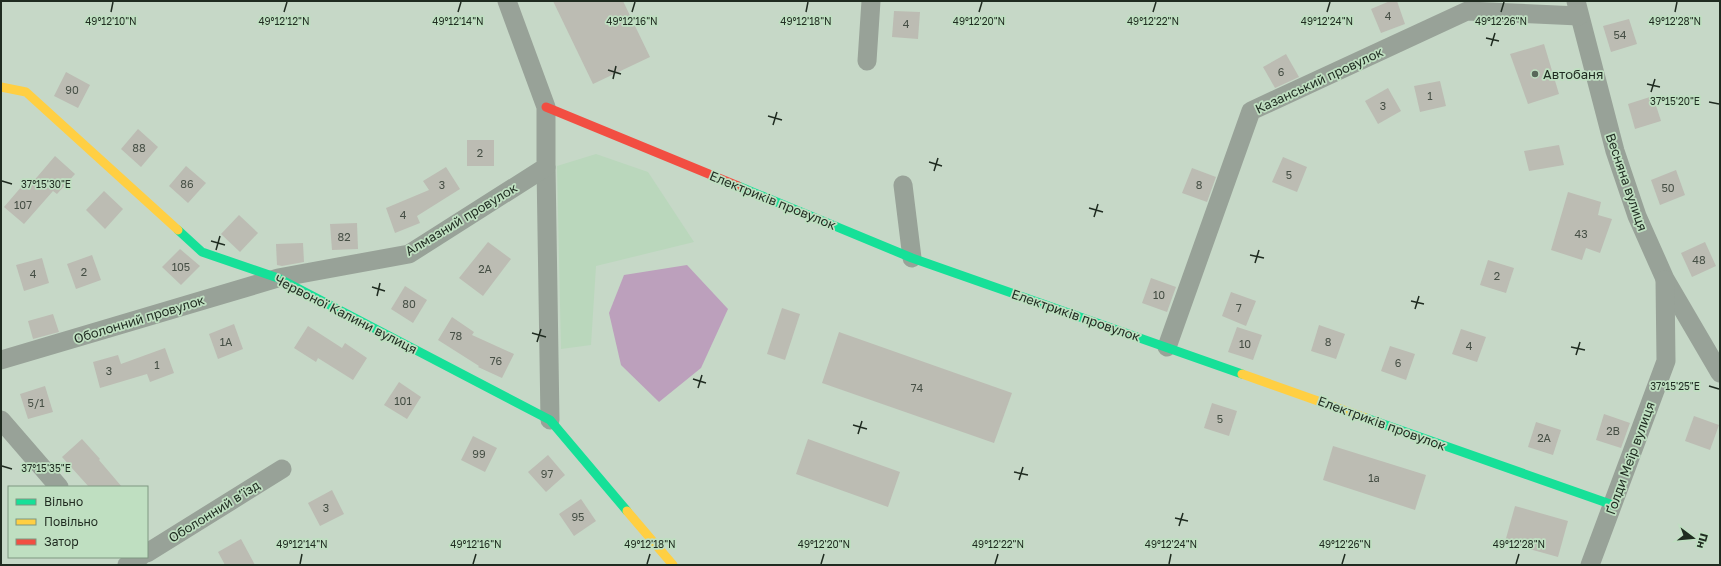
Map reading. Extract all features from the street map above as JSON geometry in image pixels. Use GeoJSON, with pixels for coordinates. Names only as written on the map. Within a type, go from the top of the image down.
{"type":"FeatureCollection","features":[{"type":"Feature","properties":{"kind":"street"},"geometry":{"type":"LineString","coordinates":[[507,1],[546,107],[550,420]]}},
{"type":"Feature","properties":{"kind":"street"},"geometry":{"type":"LineString","coordinates":[[867,61],[871,1]]}},
{"type":"Feature","properties":{"kind":"street","name":"Весняна вулиця"},"geometry":{"type":"LineString","coordinates":[[1578,9],[1615,151],[1636,216],[1665,279],[1720,373]]}},
{"type":"Feature","properties":{"kind":"street","name":"Казанський провулок"},"geometry":{"type":"LineString","coordinates":[[1167,347],[1251,111],[1468,11],[1578,9]]}},
{"type":"Feature","properties":{"kind":"street","name":"Червоної Калини вулиця"},"geometry":{"type":"LineString","coordinates":[[1,87],[26,92],[202,252],[278,278],[550,420],[673,565]]}},
{"type":"Feature","properties":{"kind":"street","name":"Електриків провулок"},"geometry":{"type":"LineString","coordinates":[[546,107],[912,258],[1613,505]]}},
{"type":"Feature","properties":{"kind":"street","name":"Алмазний провулок"},"geometry":{"type":"LineString","coordinates":[[278,278],[409,254],[546,166]]}},
{"type":"Feature","properties":{"kind":"street"},"geometry":{"type":"LineString","coordinates":[[903,185],[912,258]]}},
{"type":"Feature","properties":{"kind":"street","name":"Оболонний провулок"},"geometry":{"type":"LineString","coordinates":[[1,360],[278,278]]}},
{"type":"Feature","properties":{"kind":"street","name":"Ґолди Меїр вулиця"},"geometry":{"type":"LineString","coordinates":[[1590,565],[1666,361],[1665,279]]}},
{"type":"Feature","properties":{"kind":"street"},"geometry":{"type":"LineString","coordinates":[[1,420],[58,486]]}},
{"type":"Feature","properties":{"kind":"street","name":"Оболонний в’їзд"},"geometry":{"type":"LineString","coordinates":[[148,552],[282,470]]}},
{"type":"Feature","properties":{"kind":"street"},"geometry":{"type":"LineString","coordinates":[[127,565],[138,558]]}},
{"type":"Feature","properties":{"kind":"shaded area"},"geometry":{"type":"Polygon","coordinates":[[[596,154],[648,172],[694,242],[596,266],[591,345],[561,349],[557,166],[596,154]]]}},
{"type":"Feature","properties":{"kind":"shaded area"},"geometry":{"type":"Polygon","coordinates":[[[687,265],[728,309],[701,368],[659,402],[621,365],[609,313],[624,275],[687,265]]]}},
{"type":"Feature","properties":{"kind":"building"},"geometry":{"type":"Polygon","coordinates":[[[553,1],[623,1],[650,57],[593,84],[553,1]]]}},
{"type":"Feature","properties":{"kind":"building"},"geometry":{"type":"Polygon","coordinates":[[[1390,1],[1397,1],[1405,24],[1381,33],[1371,9],[1390,1]]]}},
{"type":"Feature","properties":{"kind":"building"},"geometry":{"type":"Polygon","coordinates":[[[894,11],[920,12],[918,39],[892,37],[894,11]]]}},
{"type":"Feature","properties":{"kind":"building"},"geometry":{"type":"Polygon","coordinates":[[[1629,19],[1637,44],[1611,52],[1603,26],[1629,19]]]}},
{"type":"Feature","properties":{"kind":"building","name":"Автобаня"},"geometry":{"type":"Polygon","coordinates":[[[1544,44],[1559,94],[1528,104],[1510,54],[1544,44]]]}},
{"type":"Feature","properties":{"kind":"building"},"geometry":{"type":"Polygon","coordinates":[[[1286,54],[1299,77],[1275,88],[1263,67],[1286,54]]]}},
{"type":"Feature","properties":{"kind":"building"},"geometry":{"type":"Polygon","coordinates":[[[66,72],[90,85],[78,108],[54,96],[66,72]]]}},
{"type":"Feature","properties":{"kind":"building"},"geometry":{"type":"Polygon","coordinates":[[[1440,81],[1446,106],[1420,112],[1414,86],[1440,81]]]}},
{"type":"Feature","properties":{"kind":"building"},"geometry":{"type":"Polygon","coordinates":[[[1388,88],[1401,111],[1378,124],[1365,101],[1388,88]]]}},
{"type":"Feature","properties":{"kind":"building"},"geometry":{"type":"Polygon","coordinates":[[[1653,96],[1661,121],[1635,129],[1628,104],[1653,96]]]}},
{"type":"Feature","properties":{"kind":"building"},"geometry":{"type":"Polygon","coordinates":[[[138,129],[158,147],[141,167],[121,149],[138,129]]]}},
{"type":"Feature","properties":{"kind":"building"},"geometry":{"type":"Polygon","coordinates":[[[467,140],[494,140],[494,166],[467,166],[467,140]]]}},
{"type":"Feature","properties":{"kind":"building"},"geometry":{"type":"Polygon","coordinates":[[[1559,145],[1564,165],[1529,171],[1524,151],[1559,145]]]}},
{"type":"Feature","properties":{"kind":"building"},"geometry":{"type":"Polygon","coordinates":[[[55,156],[75,174],[57,194],[53,191],[24,224],[4,207],[22,186],[26,190],[55,156]]]}},
{"type":"Feature","properties":{"kind":"building"},"geometry":{"type":"Polygon","coordinates":[[[1283,157],[1307,167],[1297,192],[1272,182],[1283,157]]]}},
{"type":"Feature","properties":{"kind":"building"},"geometry":{"type":"Polygon","coordinates":[[[186,166],[206,183],[188,203],[169,186],[186,166]]]}},
{"type":"Feature","properties":{"kind":"building"},"geometry":{"type":"Polygon","coordinates":[[[446,167],[460,189],[417,216],[420,223],[395,233],[386,208],[429,190],[423,181],[446,167]]]}},
{"type":"Feature","properties":{"kind":"building"},"geometry":{"type":"Polygon","coordinates":[[[1192,168],[1216,177],[1207,202],[1182,193],[1192,168]]]}},
{"type":"Feature","properties":{"kind":"building"},"geometry":{"type":"Polygon","coordinates":[[[1676,170],[1685,195],[1660,205],[1651,180],[1676,170]]]}},
{"type":"Feature","properties":{"kind":"building"},"geometry":{"type":"Polygon","coordinates":[[[104,191],[123,209],[105,229],[86,210],[104,191]]]}},
{"type":"Feature","properties":{"kind":"building"},"geometry":{"type":"Polygon","coordinates":[[[1568,192],[1601,202],[1598,215],[1612,219],[1600,253],[1586,248],[1582,260],[1551,250],[1568,192]]]}},
{"type":"Feature","properties":{"kind":"building"},"geometry":{"type":"Polygon","coordinates":[[[239,215],[258,233],[240,252],[221,234],[239,215]]]}},
{"type":"Feature","properties":{"kind":"building"},"geometry":{"type":"Polygon","coordinates":[[[357,223],[358,249],[332,250],[330,224],[357,223]]]}},
{"type":"Feature","properties":{"kind":"building"},"geometry":{"type":"Polygon","coordinates":[[[488,242],[511,259],[483,296],[459,278],[488,242]]]}},
{"type":"Feature","properties":{"kind":"building"},"geometry":{"type":"Polygon","coordinates":[[[1705,242],[1716,266],[1692,277],[1681,253],[1705,242]]]}},
{"type":"Feature","properties":{"kind":"building"},"geometry":{"type":"Polygon","coordinates":[[[303,243],[304,262],[282,266],[277,265],[276,244],[303,243]]]}},
{"type":"Feature","properties":{"kind":"building"},"geometry":{"type":"Polygon","coordinates":[[[180,249],[200,266],[181,285],[162,267],[180,249]]]}},
{"type":"Feature","properties":{"kind":"building"},"geometry":{"type":"Polygon","coordinates":[[[92,255],[101,280],[76,289],[67,264],[92,255]]]}},
{"type":"Feature","properties":{"kind":"building"},"geometry":{"type":"Polygon","coordinates":[[[42,258],[49,283],[24,291],[16,265],[42,258]]]}},
{"type":"Feature","properties":{"kind":"building"},"geometry":{"type":"Polygon","coordinates":[[[1488,260],[1514,268],[1506,293],[1480,285],[1488,260]]]}},
{"type":"Feature","properties":{"kind":"building"},"geometry":{"type":"Polygon","coordinates":[[[1151,278],[1176,287],[1167,312],[1142,303],[1151,278]]]}},
{"type":"Feature","properties":{"kind":"building"},"geometry":{"type":"Polygon","coordinates":[[[405,286],[427,300],[413,323],[391,309],[405,286]]]}},
{"type":"Feature","properties":{"kind":"building"},"geometry":{"type":"Polygon","coordinates":[[[1231,292],[1256,301],[1246,326],[1222,316],[1231,292]]]}},
{"type":"Feature","properties":{"kind":"building"},"geometry":{"type":"Polygon","coordinates":[[[782,308],[800,314],[785,360],[767,354],[782,308]]]}},
{"type":"Feature","properties":{"kind":"building"},"geometry":{"type":"Polygon","coordinates":[[[53,314],[59,332],[33,339],[28,321],[53,314]]]}},
{"type":"Feature","properties":{"kind":"building"},"geometry":{"type":"Polygon","coordinates":[[[452,317],[474,332],[472,335],[514,354],[502,378],[478,367],[479,366],[438,340],[452,317]]]}},
{"type":"Feature","properties":{"kind":"building"},"geometry":{"type":"Polygon","coordinates":[[[234,324],[243,349],[218,359],[209,334],[234,324]]]}},
{"type":"Feature","properties":{"kind":"building"},"geometry":{"type":"Polygon","coordinates":[[[1319,325],[1345,334],[1336,359],[1311,351],[1319,325]]]}},
{"type":"Feature","properties":{"kind":"building"},"geometry":{"type":"Polygon","coordinates":[[[308,326],[342,348],[345,343],[367,358],[353,380],[318,358],[316,362],[294,348],[308,326]]]}},
{"type":"Feature","properties":{"kind":"building"},"geometry":{"type":"Polygon","coordinates":[[[1237,327],[1262,335],[1253,360],[1228,352],[1237,327]]]}},
{"type":"Feature","properties":{"kind":"building"},"geometry":{"type":"Polygon","coordinates":[[[1461,329],[1486,337],[1477,362],[1452,354],[1461,329]]]}},
{"type":"Feature","properties":{"kind":"building"},"geometry":{"type":"Polygon","coordinates":[[[839,332],[1012,393],[994,443],[822,383],[839,332]]]}},
{"type":"Feature","properties":{"kind":"building"},"geometry":{"type":"Polygon","coordinates":[[[1390,346],[1415,354],[1406,380],[1381,371],[1390,346]]]}},
{"type":"Feature","properties":{"kind":"building"},"geometry":{"type":"Polygon","coordinates":[[[165,348],[174,373],[150,382],[147,374],[100,388],[93,362],[118,355],[121,364],[165,348]]]}},
{"type":"Feature","properties":{"kind":"building"},"geometry":{"type":"Polygon","coordinates":[[[399,382],[421,397],[407,419],[384,405],[399,382]]]}},
{"type":"Feature","properties":{"kind":"building"},"geometry":{"type":"Polygon","coordinates":[[[45,386],[53,412],[28,419],[20,394],[45,386]]]}},
{"type":"Feature","properties":{"kind":"building"},"geometry":{"type":"Polygon","coordinates":[[[1212,403],[1237,411],[1229,436],[1204,428],[1212,403]]]}},
{"type":"Feature","properties":{"kind":"building"},"geometry":{"type":"Polygon","coordinates":[[[1604,414],[1630,423],[1621,448],[1596,440],[1604,414]]]}},
{"type":"Feature","properties":{"kind":"building"},"geometry":{"type":"Polygon","coordinates":[[[1694,416],[1719,425],[1710,450],[1685,441],[1694,416]]]}},
{"type":"Feature","properties":{"kind":"building"},"geometry":{"type":"Polygon","coordinates":[[[1536,422],[1561,430],[1553,455],[1528,447],[1536,422]]]}},
{"type":"Feature","properties":{"kind":"building"},"geometry":{"type":"Polygon","coordinates":[[[473,436],[497,448],[485,472],[461,460],[473,436]]]}},
{"type":"Feature","properties":{"kind":"building"},"geometry":{"type":"Polygon","coordinates":[[[82,439],[121,486],[88,486],[62,457],[82,439]]]}},
{"type":"Feature","properties":{"kind":"building"},"geometry":{"type":"Polygon","coordinates":[[[808,439],[900,472],[888,507],[796,474],[808,439]]]}},
{"type":"Feature","properties":{"kind":"building"},"geometry":{"type":"Polygon","coordinates":[[[1333,446],[1426,475],[1415,510],[1323,480],[1333,446]]]}},
{"type":"Feature","properties":{"kind":"building"},"geometry":{"type":"Polygon","coordinates":[[[548,455],[565,475],[546,492],[528,472],[548,455]]]}},
{"type":"Feature","properties":{"kind":"building"},"geometry":{"type":"Polygon","coordinates":[[[332,490],[344,514],[320,526],[308,503],[332,490]]]}},
{"type":"Feature","properties":{"kind":"building"},"geometry":{"type":"Polygon","coordinates":[[[581,499],[596,521],[574,536],[559,514],[581,499]]]}},
{"type":"Feature","properties":{"kind":"building"},"geometry":{"type":"Polygon","coordinates":[[[1515,506],[1568,521],[1558,557],[1505,542],[1515,506]]]}},
{"type":"Feature","properties":{"kind":"building"},"geometry":{"type":"Polygon","coordinates":[[[241,539],[255,565],[225,565],[218,552],[241,539]]]}},
{"type":"Feature","properties":{"kind":"traffic: fast"},"geometry":{"type":"LineString","coordinates":[[738,186],[912,258],[1242,374]]}},
{"type":"Feature","properties":{"kind":"traffic: fast"},"geometry":{"type":"LineString","coordinates":[[178,230],[202,252],[278,278],[550,420],[627,511]]}},
{"type":"Feature","properties":{"kind":"traffic: fast"},"geometry":{"type":"LineString","coordinates":[[1366,418],[1613,505]]}},
{"type":"Feature","properties":{"kind":"traffic: slow"},"geometry":{"type":"LineString","coordinates":[[1,87],[26,92],[178,230]]}},
{"type":"Feature","properties":{"kind":"traffic: slow"},"geometry":{"type":"LineString","coordinates":[[1242,374],[1366,418]]}},
{"type":"Feature","properties":{"kind":"traffic: slow"},"geometry":{"type":"LineString","coordinates":[[627,511],[673,565]]}},
{"type":"Feature","properties":{"kind":"traffic: jam"},"geometry":{"type":"LineString","coordinates":[[546,107],[738,186]]}},
{"type":"Feature","properties":{"kind":"place","name":"Автобаня"},"geometry":{"type":"Point","coordinates":[1535,74]}}]}
